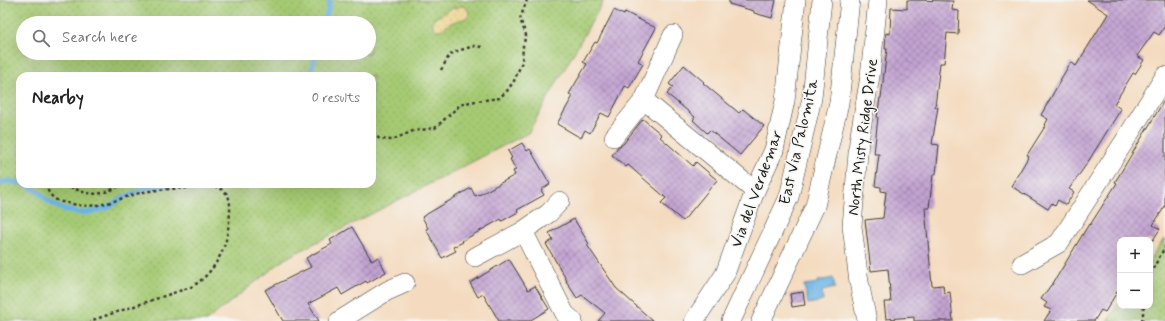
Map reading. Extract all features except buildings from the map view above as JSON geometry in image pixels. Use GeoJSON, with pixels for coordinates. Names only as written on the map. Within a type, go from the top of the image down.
{"type":"FeatureCollection","features":[{"type":"Feature","properties":{"kind":"street","name":"Via del Verdemar"},"geometry":{"type":"LineString","coordinates":[[694,321],[726,274],[755,191],[774,150],[785,101],[796,0]]}},
{"type":"Feature","properties":{"kind":"street","name":"East Via Palomita"},"geometry":{"type":"LineString","coordinates":[[731,321],[789,197],[812,98],[822,0]]}},
{"type":"Feature","properties":{"kind":"street","name":"East Via Palomita"},"geometry":{"type":"LineString","coordinates":[[761,321],[815,206],[839,103],[850,0]]}},
{"type":"Feature","properties":{"kind":"street","name":"North Misty Ridge Drive"},"geometry":{"type":"LineString","coordinates":[[867,321],[859,282],[852,226],[859,141],[870,76],[878,0]]}},
{"type":"Feature","properties":{"kind":"street"},"geometry":{"type":"LineString","coordinates":[[614,137],[644,100],[673,35]]}},
{"type":"Feature","properties":{"kind":"street"},"geometry":{"type":"LineString","coordinates":[[1022,264],[1059,243],[1165,76]]}},
{"type":"Feature","properties":{"kind":"street"},"geometry":{"type":"LineString","coordinates":[[644,100],[755,191]]}},
{"type":"Feature","properties":{"kind":"street"},"geometry":{"type":"LineString","coordinates":[[475,257],[523,231],[549,213],[560,201]]}},
{"type":"Feature","properties":{"kind":"street"},"geometry":{"type":"LineString","coordinates":[[523,231],[566,314],[573,321]]}},
{"type":"Feature","properties":{"kind":"street"},"geometry":{"type":"LineString","coordinates":[[346,319],[387,291],[404,283]]}},
{"type":"Feature","properties":{"kind":"path"},"geometry":{"type":"LineString","coordinates":[[376,136],[380,139],[392,140],[413,131],[436,128],[460,105],[499,98],[507,91],[514,81],[522,62],[523,46],[526,35],[520,19],[526,0]]}},
{"type":"Feature","properties":{"kind":"path"},"geometry":{"type":"LineString","coordinates":[[441,70],[445,62],[454,52],[474,46],[482,47]]}},
{"type":"Feature","properties":{"kind":"path"},"geometry":{"type":"LineString","coordinates":[[47,188],[50,194],[56,199],[81,206],[108,204],[141,193],[183,188]]}},
{"type":"Feature","properties":{"kind":"path"},"geometry":{"type":"LineString","coordinates":[[73,188],[81,192],[95,195],[115,188]]}},
{"type":"Feature","properties":{"kind":"path"},"geometry":{"type":"LineString","coordinates":[[90,321],[191,287],[200,282],[211,271],[226,241],[229,224],[230,201],[227,194],[219,188]]}},
{"type":"Feature","properties":{"kind":"path"},"geometry":{"type":"LineString","coordinates":[[1151,273],[1165,247]]}},
{"type":"Feature","properties":{"kind":"path"},"geometry":{"type":"LineString","coordinates":[[1142,321],[1144,309]]}},
{"type":"Feature","properties":{"kind":"green space"},"geometry":{"type":"Polygon","coordinates":[[[0,0],[604,0],[528,133],[286,258],[206,321],[0,321],[0,0]]]}},
{"type":"Feature","properties":{"kind":"green space"},"geometry":{"type":"Polygon","coordinates":[[[1165,238],[1165,321],[1107,321],[1117,306],[1117,309],[1153,309],[1153,255],[1165,238]]]}},
{"type":"Feature","properties":{"kind":"sand"},"geometry":{"type":"Polygon","coordinates":[[[461,6],[468,9],[468,17],[451,23],[443,29],[434,29],[432,24],[435,18],[449,9],[461,6]]]}},
{"type":"Feature","properties":{"kind":"water"},"geometry":{"type":"Polygon","coordinates":[[[833,278],[835,288],[822,291],[823,301],[808,304],[804,285],[818,283],[818,281],[833,278]]]}},
{"type":"Feature","properties":{"kind":"waterway"},"geometry":{"type":"LineString","coordinates":[[326,16],[330,3],[328,0]]}},
{"type":"Feature","properties":{"kind":"waterway"},"geometry":{"type":"LineString","coordinates":[[311,72],[314,60]]}},
{"type":"Feature","properties":{"kind":"waterway"},"geometry":{"type":"LineString","coordinates":[[0,183],[8,181],[16,182]]}},
{"type":"Feature","properties":{"kind":"waterway"},"geometry":{"type":"LineString","coordinates":[[32,188],[48,201],[62,209],[80,213],[92,212],[109,207],[124,197],[146,188]]}}]}
